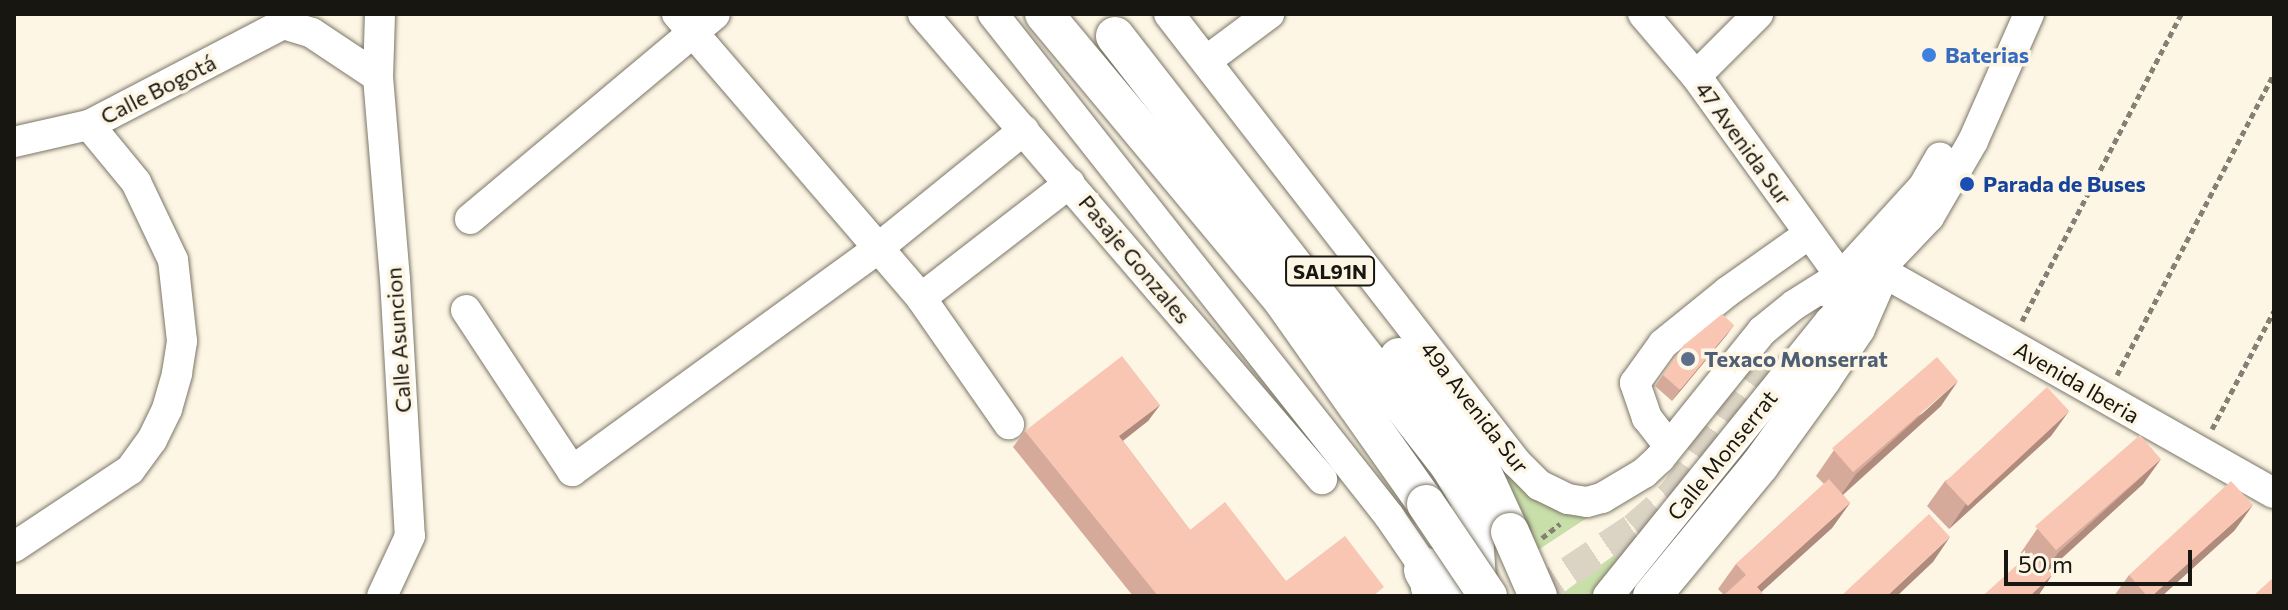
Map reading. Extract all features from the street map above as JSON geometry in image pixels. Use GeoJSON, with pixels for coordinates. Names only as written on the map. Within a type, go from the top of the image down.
{"type":"FeatureCollection","features":[{"type":"Feature","properties":{"kind":"main road","name":"SAL91N"},"geometry":{"type":"LineString","coordinates":[[1044,14],[1283,301],[1488,596]]}},
{"type":"Feature","properties":{"kind":"main road"},"geometry":{"type":"LineString","coordinates":[[1106,25],[1406,407],[1462,486],[1469,498],[1477,538],[1442,590]]}},
{"type":"Feature","properties":{"kind":"main road","name":"49a Avenida Sur"},"geometry":{"type":"LineString","coordinates":[[1106,25],[1191,101],[1433,398],[1473,452],[1538,596]]}},
{"type":"Feature","properties":{"kind":"main road"},"geometry":{"type":"LineString","coordinates":[[1652,596],[1760,465],[1822,379],[1856,328],[1881,271]]}},
{"type":"Feature","properties":{"kind":"street","name":"Calle Asuncion"},"geometry":{"type":"LineString","coordinates":[[380,14],[378,77],[395,279],[410,536],[382,596]]}},
{"type":"Feature","properties":{"kind":"street"},"geometry":{"type":"LineString","coordinates":[[923,14],[1070,183]]}},
{"type":"Feature","properties":{"kind":"street"},"geometry":{"type":"LineString","coordinates":[[993,14],[1389,516],[1442,590]]}},
{"type":"Feature","properties":{"kind":"street","name":"49a Avenida Sur"},"geometry":{"type":"LineString","coordinates":[[1169,14],[1507,450],[1539,485],[1568,499],[1587,502],[1602,498],[1644,473],[1762,331],[1794,305],[1840,276]]}},
{"type":"Feature","properties":{"kind":"street"},"geometry":{"type":"LineString","coordinates":[[1206,61],[1269,14]]}},
{"type":"Feature","properties":{"kind":"street","name":"47 Avenida Sur"},"geometry":{"type":"LineString","coordinates":[[1643,14],[1696,76],[1840,276]]}},
{"type":"Feature","properties":{"kind":"street"},"geometry":{"type":"LineString","coordinates":[[1696,76],[1758,14]]}},
{"type":"Feature","properties":{"kind":"street"},"geometry":{"type":"LineString","coordinates":[[288,19],[378,77]]}},
{"type":"Feature","properties":{"kind":"street","name":"Calle Bogotá"},"geometry":{"type":"LineString","coordinates":[[14,142],[89,125],[288,19]]}},
{"type":"Feature","properties":{"kind":"street"},"geometry":{"type":"LineString","coordinates":[[470,219],[695,20],[877,249],[921,298],[1009,424]]}},
{"type":"Feature","properties":{"kind":"street","name":"Calle Monserrat"},"geometry":{"type":"LineString","coordinates":[[1608,596],[1829,322],[1881,271],[1929,217],[1973,141],[2024,25]]}},
{"type":"Feature","properties":{"kind":"street","name":"Calle Monserrat"},"geometry":{"type":"LineString","coordinates":[[1769,363],[1840,276],[1923,187],[1964,116],[2024,25]]}},
{"type":"Feature","properties":{"kind":"street"},"geometry":{"type":"LineString","coordinates":[[14,547],[130,470],[152,440],[167,409],[177,373],[182,341],[173,260],[136,182],[89,125]]}},
{"type":"Feature","properties":{"kind":"street"},"geometry":{"type":"LineString","coordinates":[[466,310],[572,471],[877,249],[1024,130]]}},
{"type":"Feature","properties":{"kind":"street","name":"Pasaje Gonzales"},"geometry":{"type":"LineString","coordinates":[[921,298],[1070,183],[1322,479]]}},
{"type":"Feature","properties":{"kind":"street"},"geometry":{"type":"LineString","coordinates":[[1669,446],[1647,418],[1635,383],[1663,344],[1727,292],[1809,234]]}},
{"type":"Feature","properties":{"kind":"street","name":"Avenida Iberia"},"geometry":{"type":"LineString","coordinates":[[1881,271],[2274,493]]}},
{"type":"Feature","properties":{"kind":"path"},"geometry":{"type":"LineString","coordinates":[[2019,326],[2181,14]]}},
{"type":"Feature","properties":{"kind":"path"},"geometry":{"type":"LineString","coordinates":[[2116,377],[2274,74]]}},
{"type":"Feature","properties":{"kind":"path"},"geometry":{"type":"LineString","coordinates":[[2206,441],[2274,311]]}},
{"type":"Feature","properties":{"kind":"green space"},"geometry":{"type":"Polygon","coordinates":[[[1267,166],[1507,462],[1596,512],[1535,552],[1460,412],[1267,166]]]}},
{"type":"Feature","properties":{"kind":"green space"},"geometry":{"type":"Polygon","coordinates":[[[1654,527],[1599,596],[1559,596],[1592,571],[1654,527]]]}},
{"type":"Feature","properties":{"kind":"building","name":"Texaco Monserrat"},"geometry":{"type":"Polygon","coordinates":[[[1722,314],[1734,325],[1680,390],[1663,375],[1684,345],[1722,314]]]}},
{"type":"Feature","properties":{"kind":"building"},"geometry":{"type":"Polygon","coordinates":[[[1122,356],[1160,405],[1119,436],[1190,530],[1225,502],[1286,581],[1345,536],[1384,587],[1373,596],[1158,596],[1025,431],[1122,356]]]}},
{"type":"Feature","properties":{"kind":"building"},"geometry":{"type":"Polygon","coordinates":[[[1937,357],[1958,381],[1853,472],[1832,448],[1937,357]]]}},
{"type":"Feature","properties":{"kind":"building"},"geometry":{"type":"Polygon","coordinates":[[[2047,387],[2070,411],[1968,506],[1945,482],[2047,387]]]}},
{"type":"Feature","properties":{"kind":"building"},"geometry":{"type":"Polygon","coordinates":[[[2140,435],[2161,459],[2056,550],[2035,526],[2140,435]]]}},
{"type":"Feature","properties":{"kind":"building"},"geometry":{"type":"Polygon","coordinates":[[[1829,479],[1850,503],[1757,587],[1765,596],[1723,596],[1746,575],[1736,564],[1829,479]]]}},
{"type":"Feature","properties":{"kind":"building"},"geometry":{"type":"Polygon","coordinates":[[[2231,481],[2253,505],[2152,596],[2147,596],[2129,575],[2231,481]]]}},
{"type":"Feature","properties":{"kind":"building"},"geometry":{"type":"Polygon","coordinates":[[[1929,514],[1950,537],[1887,596],[1841,596],[1929,514]]]}},
{"type":"Feature","properties":{"kind":"building"},"geometry":{"type":"Polygon","coordinates":[[[2031,552],[2052,575],[2030,596],[1983,596],[2031,552]]]}},
{"type":"Feature","properties":{"kind":"building"},"geometry":{"type":"Polygon","coordinates":[[[2274,577],[2274,596],[2253,596],[2274,577]]]}},
{"type":"Feature","properties":{"kind":"tunnel"},"geometry":{"type":"LineString","coordinates":[[1532,596],[1634,528],[1673,494],[1769,363]]}},
{"type":"Feature","properties":{"kind":"place","name":"Baterias"},"geometry":{"type":"Point","coordinates":[1929,55]}},
{"type":"Feature","properties":{"kind":"place","name":"Parada de Buses"},"geometry":{"type":"Point","coordinates":[1967,184]}},
{"type":"Feature","properties":{"kind":"place","name":"Texaco Monserrat"},"geometry":{"type":"Point","coordinates":[1688,359]}}]}
